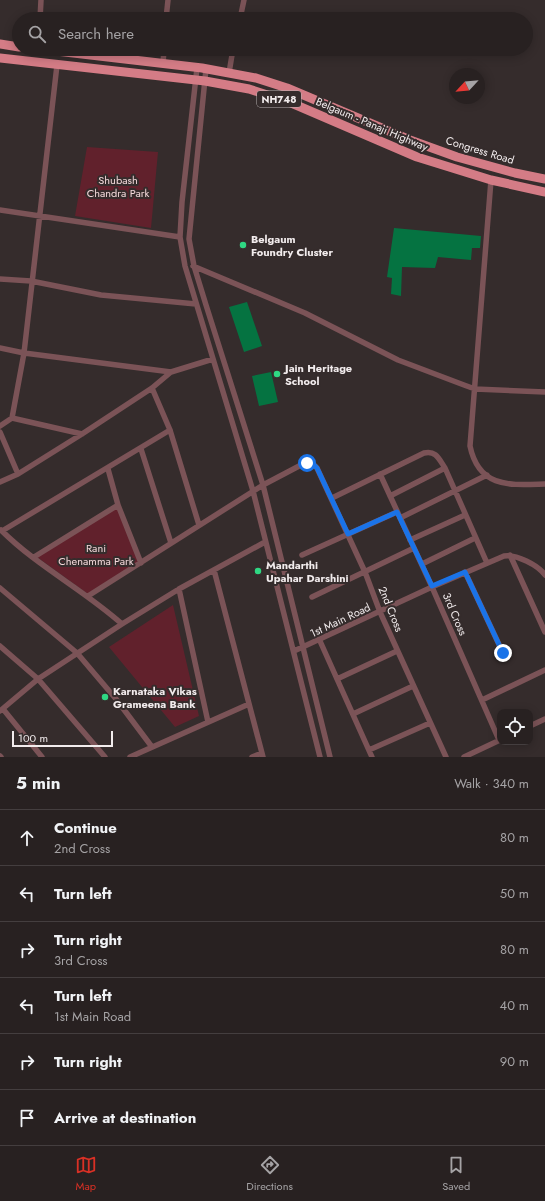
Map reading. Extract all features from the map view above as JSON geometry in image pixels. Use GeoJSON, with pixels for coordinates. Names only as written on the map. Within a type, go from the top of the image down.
{"type":"FeatureCollection","features":[{"type":"Feature","properties":{"kind":"highway"},"geometry":{"type":"LineString","coordinates":[[0,44],[12,46]]}},
{"type":"Feature","properties":{"kind":"highway","name":"Congress Road"},"geometry":{"type":"LineString","coordinates":[[97,56],[202,68],[256,78],[287,88],[410,140],[457,157],[515,173],[545,179]]}},
{"type":"Feature","properties":{"kind":"highway","name":"Belgaum - Panaji Highway"},"geometry":{"type":"LineString","coordinates":[[0,58],[200,80],[241,88],[276,98],[417,157],[491,180],[545,192]]}},
{"type":"Feature","properties":{"kind":"street"},"geometry":{"type":"LineString","coordinates":[[40,12],[41,0]]}},
{"type":"Feature","properties":{"kind":"street"},"geometry":{"type":"LineString","coordinates":[[167,12],[168,0]]}},
{"type":"Feature","properties":{"kind":"street"},"geometry":{"type":"LineString","coordinates":[[241,12],[244,0]]}},
{"type":"Feature","properties":{"kind":"street"},"geometry":{"type":"LineString","coordinates":[[163,64],[164,56]]}},
{"type":"Feature","properties":{"kind":"street"},"geometry":{"type":"LineString","coordinates":[[229,73],[232,56]]}},
{"type":"Feature","properties":{"kind":"street"},"geometry":{"type":"LineString","coordinates":[[0,426],[12,418],[24,352],[57,65]]}},
{"type":"Feature","properties":{"kind":"street"},"geometry":{"type":"LineString","coordinates":[[202,68],[182,202],[180,237],[185,266],[253,491],[320,757]]}},
{"type":"Feature","properties":{"kind":"street"},"geometry":{"type":"LineString","coordinates":[[202,68],[189,239],[194,266],[263,485],[330,757]]}},
{"type":"Feature","properties":{"kind":"street"},"geometry":{"type":"LineString","coordinates":[[491,180],[470,446],[477,464],[487,475],[501,484],[545,484]]}},
{"type":"Feature","properties":{"kind":"street"},"geometry":{"type":"LineString","coordinates":[[0,210],[180,237]]}},
{"type":"Feature","properties":{"kind":"street"},"geometry":{"type":"LineString","coordinates":[[185,266],[194,266],[305,313],[398,360],[475,389],[545,392]]}},
{"type":"Feature","properties":{"kind":"street"},"geometry":{"type":"LineString","coordinates":[[0,279],[31,281],[101,295],[196,304]]}},
{"type":"Feature","properties":{"kind":"street"},"geometry":{"type":"LineString","coordinates":[[0,348],[171,372]]}},
{"type":"Feature","properties":{"kind":"street"},"geometry":{"type":"LineString","coordinates":[[0,482],[18,474],[82,434],[152,388],[171,372],[213,359]]}},
{"type":"Feature","properties":{"kind":"street"},"geometry":{"type":"LineString","coordinates":[[152,388],[170,430],[199,525]]}},
{"type":"Feature","properties":{"kind":"street"},"geometry":{"type":"LineString","coordinates":[[12,418],[82,434]]}},
{"type":"Feature","properties":{"kind":"street"},"geometry":{"type":"LineString","coordinates":[[122,624],[88,596],[34,557],[1,530],[108,469],[170,430]]}},
{"type":"Feature","properties":{"kind":"street"},"geometry":{"type":"LineString","coordinates":[[0,432],[18,474]]}},
{"type":"Feature","properties":{"kind":"street"},"geometry":{"type":"LineString","coordinates":[[141,449],[171,543]]}},
{"type":"Feature","properties":{"kind":"street"},"geometry":{"type":"LineString","coordinates":[[332,498],[429,452],[436,454],[445,468],[454,492],[487,563]]}},
{"type":"Feature","properties":{"kind":"street","name":"2nd Cross"},"geometry":{"type":"LineString","coordinates":[[263,485],[307,463],[313,464],[317,468],[332,498],[365,572],[380,612],[446,757]]}},
{"type":"Feature","properties":{"kind":"street"},"geometry":{"type":"LineString","coordinates":[[390,496],[445,468]]}},
{"type":"Feature","properties":{"kind":"street"},"geometry":{"type":"LineString","coordinates":[[108,469],[118,505],[142,563]]}},
{"type":"Feature","properties":{"kind":"street","name":"3rd Cross"},"geometry":{"type":"LineString","coordinates":[[380,474],[432,586],[497,733]]}},
{"type":"Feature","properties":{"kind":"street"},"geometry":{"type":"LineString","coordinates":[[302,555],[348,534],[454,492],[487,475]]}},
{"type":"Feature","properties":{"kind":"street"},"geometry":{"type":"LineString","coordinates":[[88,596],[263,485]]}},
{"type":"Feature","properties":{"kind":"street"},"geometry":{"type":"LineString","coordinates":[[34,557],[118,505]]}},
{"type":"Feature","properties":{"kind":"street"},"geometry":{"type":"LineString","coordinates":[[410,540],[465,515]]}},
{"type":"Feature","properties":{"kind":"street"},"geometry":{"type":"LineString","coordinates":[[422,564],[475,538]]}},
{"type":"Feature","properties":{"kind":"street"},"geometry":{"type":"LineString","coordinates":[[42,757],[2,710],[38,679],[122,624],[179,589],[265,542]]}},
{"type":"Feature","properties":{"kind":"street"},"geometry":{"type":"LineString","coordinates":[[312,597],[414,548]]}},
{"type":"Feature","properties":{"kind":"street"},"geometry":{"type":"LineString","coordinates":[[510,555],[531,564],[545,575]]}},
{"type":"Feature","properties":{"kind":"street"},"geometry":{"type":"LineString","coordinates":[[510,555],[545,632]]}},
{"type":"Feature","properties":{"kind":"street","name":"1st Main Road"},"geometry":{"type":"LineString","coordinates":[[294,651],[380,612],[432,586],[510,555]]}},
{"type":"Feature","properties":{"kind":"street"},"geometry":{"type":"LineString","coordinates":[[214,570],[262,755],[252,757]]}},
{"type":"Feature","properties":{"kind":"street"},"geometry":{"type":"LineString","coordinates":[[465,572],[503,653]]}},
{"type":"Feature","properties":{"kind":"street"},"geometry":{"type":"LineString","coordinates":[[0,588],[77,653],[152,747]]}},
{"type":"Feature","properties":{"kind":"street"},"geometry":{"type":"LineString","coordinates":[[179,589],[208,722]]}},
{"type":"Feature","properties":{"kind":"street"},"geometry":{"type":"LineString","coordinates":[[320,640],[372,757]]}},
{"type":"Feature","properties":{"kind":"street"},"geometry":{"type":"LineString","coordinates":[[0,646],[38,679],[105,757]]}},
{"type":"Feature","properties":{"kind":"street"},"geometry":{"type":"LineString","coordinates":[[337,679],[398,651]]}},
{"type":"Feature","properties":{"kind":"street"},"geometry":{"type":"LineString","coordinates":[[482,700],[545,670]]}},
{"type":"Feature","properties":{"kind":"street"},"geometry":{"type":"LineString","coordinates":[[353,714],[413,686]]}},
{"type":"Feature","properties":{"kind":"street"},"geometry":{"type":"LineString","coordinates":[[130,757],[249,704]]}},
{"type":"Feature","properties":{"kind":"street"},"geometry":{"type":"LineString","coordinates":[[533,725],[545,719]]}},
{"type":"Feature","properties":{"kind":"street"},"geometry":{"type":"LineString","coordinates":[[369,750],[430,723]]}},
{"type":"Feature","properties":{"kind":"street"},"geometry":{"type":"LineString","coordinates":[[464,757],[497,741]]}},
{"type":"Feature","properties":{"kind":"green space","name":"Shubash Chandra Park"},"geometry":{"type":"Polygon","coordinates":[[[87,147],[158,152],[151,228],[75,216],[87,147]]]}},
{"type":"Feature","properties":{"kind":"green space","name":"Rani Chenamma Park"},"geometry":{"type":"Polygon","coordinates":[[[117,507],[140,562],[88,594],[37,557],[117,507]]]}},
{"type":"Feature","properties":{"kind":"green space"},"geometry":{"type":"Polygon","coordinates":[[[173,605],[199,716],[175,727],[109,647],[173,605]]]}},
{"type":"Feature","properties":{"kind":"building"},"geometry":{"type":"Polygon","coordinates":[[[394,228],[481,236],[480,248],[472,248],[471,260],[438,257],[435,268],[402,267],[401,296],[391,294],[392,278],[387,277],[394,228]]]}},
{"type":"Feature","properties":{"kind":"building"},"geometry":{"type":"Polygon","coordinates":[[[247,302],[262,346],[244,352],[229,307],[247,302]]]}},
{"type":"Feature","properties":{"kind":"building"},"geometry":{"type":"Polygon","coordinates":[[[271,372],[278,402],[259,406],[252,376],[271,372]]]}},
{"type":"Feature","properties":{"kind":"place","name":"Belgaum Foundry Cluster"},"geometry":{"type":"Point","coordinates":[243,245]}},
{"type":"Feature","properties":{"kind":"place","name":"Jain Heritage School"},"geometry":{"type":"Point","coordinates":[277,374]}},
{"type":"Feature","properties":{"kind":"place","name":"Mandarthi Upahar Darshini"},"geometry":{"type":"Point","coordinates":[258,571]}},
{"type":"Feature","properties":{"kind":"place","name":"Karnataka Vikas Grameena Bank"},"geometry":{"type":"Point","coordinates":[105,697]}},
{"type":"Feature","properties":{"kind":"route"},"geometry":{"type":"LineString","coordinates":[[307,463],[311,463],[317,468],[348,534],[397,512],[432,586],[465,572],[503,653]]}}]}
